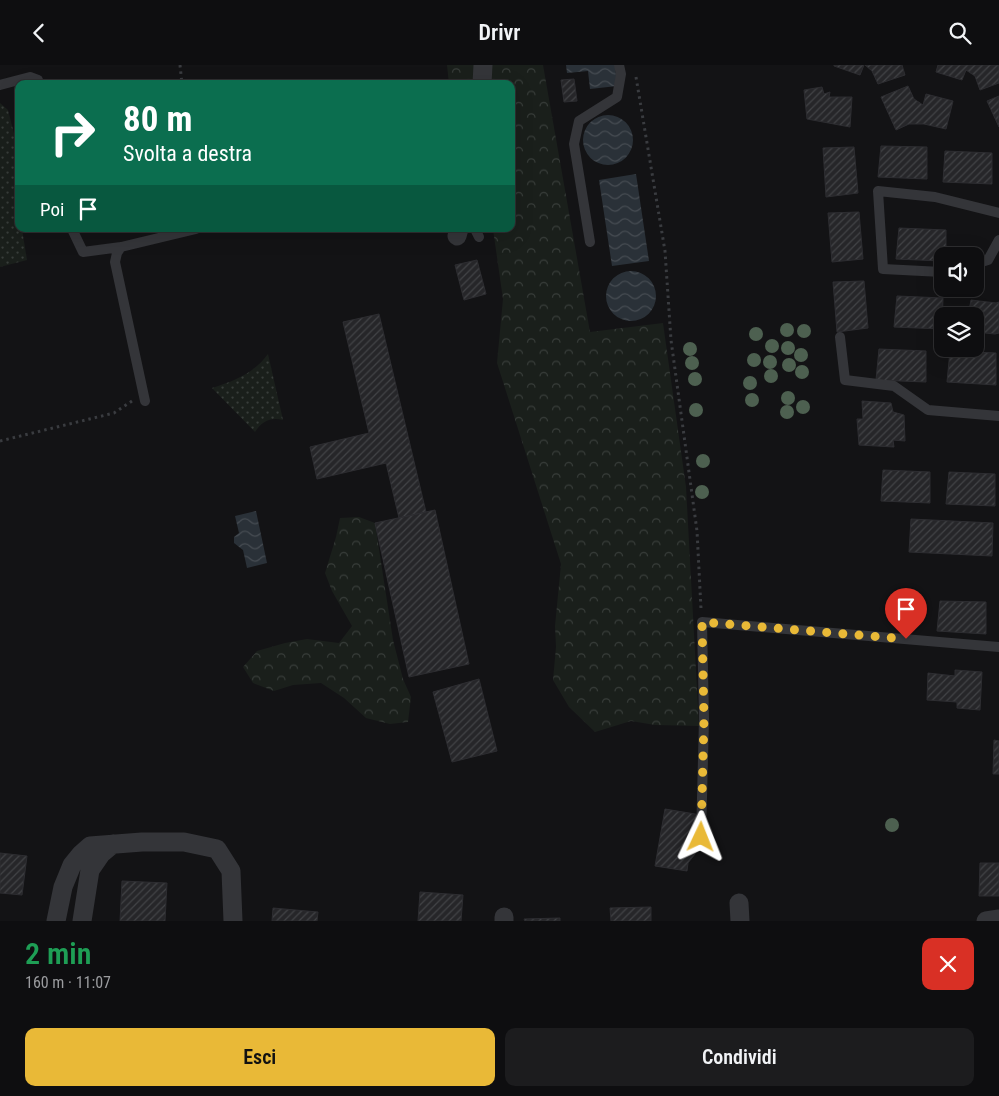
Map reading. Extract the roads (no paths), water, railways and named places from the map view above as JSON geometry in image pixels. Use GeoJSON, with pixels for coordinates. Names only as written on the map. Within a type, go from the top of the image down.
{"type":"FeatureCollection","features":[{"type":"Feature","properties":{"kind":"street"},"geometry":{"type":"LineString","coordinates":[[482,80],[484,65]]}},
{"type":"Feature","properties":{"kind":"street"},"geometry":{"type":"LineString","coordinates":[[56,921],[63,887],[72,865],[81,854],[90,846],[142,842],[184,842],[217,849],[231,871],[233,921]]}},
{"type":"Feature","properties":{"kind":"street"},"geometry":{"type":"LineString","coordinates":[[82,921],[90,870],[101,854],[113,844]]}},
{"type":"Feature","properties":{"kind":"street"},"geometry":{"type":"LineString","coordinates":[[986,921],[999,919]]}},
{"type":"Feature","properties":{"kind":"lane"},"geometry":{"type":"LineString","coordinates":[[590,242],[574,144],[579,121],[617,97],[621,74],[619,65]]}},
{"type":"Feature","properties":{"kind":"lane"},"geometry":{"type":"LineString","coordinates":[[19,80],[30,77],[38,80]]}},
{"type":"Feature","properties":{"kind":"lane"},"geometry":{"type":"LineString","coordinates":[[0,85],[15,81]]}},
{"type":"Feature","properties":{"kind":"lane"},"geometry":{"type":"LineString","coordinates":[[934,272],[883,269],[878,191],[935,197],[999,213]]}},
{"type":"Feature","properties":{"kind":"lane"},"geometry":{"type":"LineString","coordinates":[[73,232],[83,252],[121,247],[184,232]]}},
{"type":"Feature","properties":{"kind":"lane"},"geometry":{"type":"LineString","coordinates":[[984,261],[988,260],[999,240]]}},
{"type":"Feature","properties":{"kind":"lane"},"geometry":{"type":"LineString","coordinates":[[121,247],[115,262],[145,401]]}},
{"type":"Feature","properties":{"kind":"lane"},"geometry":{"type":"LineString","coordinates":[[840,337],[845,380],[894,386],[928,410],[999,416]]}},
{"type":"Feature","properties":{"kind":"lane"},"geometry":{"type":"LineString","coordinates":[[701,837],[704,719],[702,622],[999,647]]}},
{"type":"Feature","properties":{"kind":"water"},"geometry":{"type":"Polygon","coordinates":[[[566,65],[615,65],[617,86],[590,89],[588,71],[567,73],[566,65]]]}},
{"type":"Feature","properties":{"kind":"water"},"geometry":{"type":"Polygon","coordinates":[[[608,115],[618,117],[626,122],[631,130],[633,140],[631,150],[626,158],[618,163],[608,165],[598,163],[590,158],[585,150],[583,140],[585,130],[590,122],[598,117],[608,115]]]}},
{"type":"Feature","properties":{"kind":"water"},"geometry":{"type":"Polygon","coordinates":[[[636,174],[649,261],[612,266],[599,180],[636,174]]]}},
{"type":"Feature","properties":{"kind":"water"},"geometry":{"type":"Polygon","coordinates":[[[631,271],[641,273],[649,278],[654,286],[656,296],[654,306],[649,314],[641,319],[631,321],[621,319],[613,314],[608,306],[606,296],[608,286],[613,278],[621,273],[631,271]]]}},
{"type":"Feature","properties":{"kind":"water"},"geometry":{"type":"Polygon","coordinates":[[[256,511],[267,563],[247,568],[243,550],[234,543],[234,537],[239,533],[235,516],[256,511]]]}}]}
